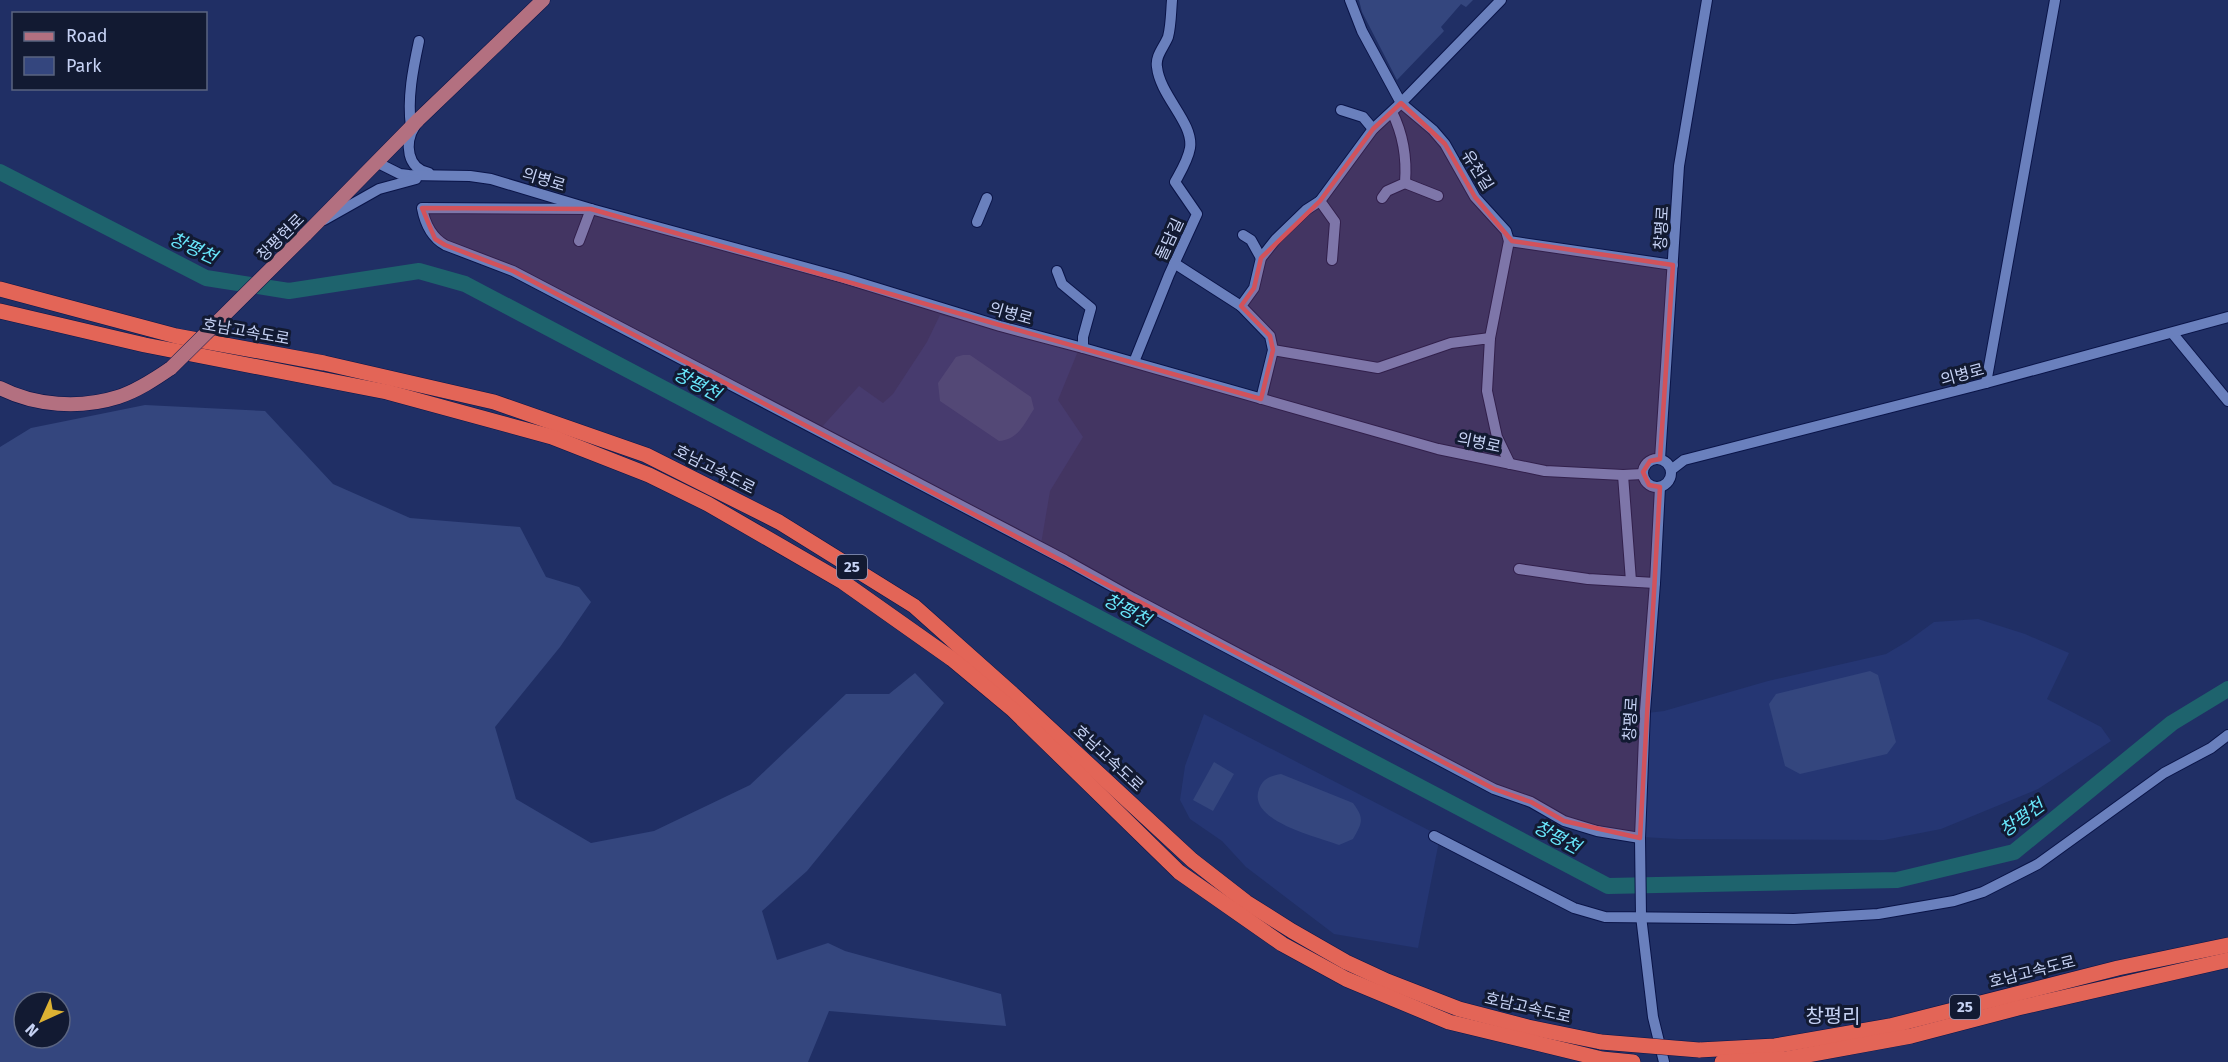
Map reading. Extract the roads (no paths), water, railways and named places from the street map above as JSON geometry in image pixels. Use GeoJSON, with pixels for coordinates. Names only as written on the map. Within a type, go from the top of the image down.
{"type":"FeatureCollection","features":[{"type":"Feature","properties":{"kind":"highway","name":"호남고속도로"},"geometry":{"type":"LineString","coordinates":[[0,289],[176,336],[324,363],[494,402],[646,455],[779,522],[914,606],[1192,860],[1246,902],[1346,962],[1459,1009],[1528,1027],[1601,1042],[1699,1050],[1775,1046],[1890,1026],[2118,968],[2228,945]]}},
{"type":"Feature","properties":{"kind":"highway","name":"호남고속도로"},"geometry":{"type":"LineString","coordinates":[[0,311],[145,345],[387,393],[552,437],[649,476],[708,504],[843,582],[952,659],[1012,709],[1179,872],[1282,944],[1346,979],[1449,1022],[1602,1059],[1633,1062]]}},
{"type":"Feature","properties":{"kind":"highway","name":"호남고속도로"},"geometry":{"type":"LineString","coordinates":[[1722,1062],[1786,1059],[1911,1036],[2018,1008],[2228,960]]}},
{"type":"Feature","properties":{"kind":"main road","name":"창평현로"},"geometry":{"type":"LineString","coordinates":[[0,388],[9,393],[44,403],[75,405],[117,398],[171,368],[310,231],[423,115],[543,0]]}},
{"type":"Feature","properties":{"kind":"street","name":"돌담길"},"geometry":{"type":"LineString","coordinates":[[1134,362],[1174,263],[1197,214],[1175,182],[1186,162],[1190,140],[1186,127],[1166,95],[1156,64],[1168,36],[1172,0]]}},
{"type":"Feature","properties":{"kind":"street"},"geometry":{"type":"LineString","coordinates":[[1350,0],[1362,31],[1401,103]]}},
{"type":"Feature","properties":{"kind":"street"},"geometry":{"type":"LineString","coordinates":[[1241,306],[1254,288],[1261,258],[1276,239],[1306,210],[1320,201],[1373,129],[1501,0]]}},
{"type":"Feature","properties":{"kind":"street","name":"창평로"},"geometry":{"type":"LineString","coordinates":[[1660,459],[1679,166],[1707,0]]}},
{"type":"Feature","properties":{"kind":"street"},"geometry":{"type":"LineString","coordinates":[[1986,383],[2055,0]]}},
{"type":"Feature","properties":{"kind":"street"},"geometry":{"type":"LineString","coordinates":[[411,127],[410,86],[419,41]]}},
{"type":"Feature","properties":{"kind":"street","name":"유천길"},"geometry":{"type":"LineString","coordinates":[[1401,103],[1433,130],[1445,144],[1475,197],[1506,231],[1509,241]]}},
{"type":"Feature","properties":{"kind":"street"},"geometry":{"type":"LineString","coordinates":[[1341,110],[1363,117],[1373,129]]}},
{"type":"Feature","properties":{"kind":"street"},"geometry":{"type":"LineString","coordinates":[[1392,112],[1398,125],[1405,155],[1405,183]]}},
{"type":"Feature","properties":{"kind":"street"},"geometry":{"type":"LineString","coordinates":[[423,115],[410,137],[411,160],[418,170],[441,176]]}},
{"type":"Feature","properties":{"kind":"street","name":"의병로"},"geometry":{"type":"LineString","coordinates":[[376,162],[400,174],[491,179],[591,209],[844,278],[1000,326],[1438,448],[1545,471],[1623,476],[1643,474]]}},
{"type":"Feature","properties":{"kind":"street"},"geometry":{"type":"LineString","coordinates":[[310,231],[379,189],[441,176]]}},
{"type":"Feature","properties":{"kind":"street"},"geometry":{"type":"LineString","coordinates":[[1382,198],[1387,191],[1405,183],[1438,196]]}},
{"type":"Feature","properties":{"kind":"street"},"geometry":{"type":"LineString","coordinates":[[977,222],[987,198]]}},
{"type":"Feature","properties":{"kind":"street"},"geometry":{"type":"LineString","coordinates":[[1320,201],[1335,222],[1332,260]]}},
{"type":"Feature","properties":{"kind":"street"},"geometry":{"type":"LineString","coordinates":[[579,241],[591,209],[422,208],[424,220],[435,239],[445,245],[533,281],[1065,560],[1494,789],[1531,802],[1564,821],[1641,841]]}},
{"type":"Feature","properties":{"kind":"street"},"geometry":{"type":"LineString","coordinates":[[1243,236],[1251,240],[1261,258]]}},
{"type":"Feature","properties":{"kind":"street"},"geometry":{"type":"LineString","coordinates":[[1510,464],[1497,437],[1487,391],[1490,338],[1509,241],[1673,265]]}},
{"type":"Feature","properties":{"kind":"street"},"geometry":{"type":"LineString","coordinates":[[1174,263],[1241,306],[1270,336],[1273,350],[1261,399]]}},
{"type":"Feature","properties":{"kind":"street"},"geometry":{"type":"LineString","coordinates":[[1057,271],[1062,284],[1091,308],[1083,337],[1083,348]]}},
{"type":"Feature","properties":{"kind":"street","name":"의병로"},"geometry":{"type":"LineString","coordinates":[[1671,470],[1684,460],[2173,334],[2228,317]]}},
{"type":"Feature","properties":{"kind":"street"},"geometry":{"type":"LineString","coordinates":[[2173,334],[2228,401]]}},
{"type":"Feature","properties":{"kind":"street"},"geometry":{"type":"LineString","coordinates":[[1273,350],[1378,368],[1451,343],[1490,338]]}},
{"type":"Feature","properties":{"kind":"street"},"geometry":{"type":"LineString","coordinates":[[1654,459],[1667,462],[1671,470],[1670,480],[1660,487],[1649,484],[1643,474],[1646,464],[1654,459]]}},
{"type":"Feature","properties":{"kind":"street"},"geometry":{"type":"LineString","coordinates":[[1623,476],[1630,581]]}},
{"type":"Feature","properties":{"kind":"street","name":"창평로"},"geometry":{"type":"LineString","coordinates":[[1660,487],[1645,711],[1641,916],[1653,1017],[1664,1062]]}},
{"type":"Feature","properties":{"kind":"street"},"geometry":{"type":"LineString","coordinates":[[1519,569],[1588,579],[1655,583]]}},
{"type":"Feature","properties":{"kind":"street"},"geometry":{"type":"LineString","coordinates":[[1434,836],[1574,908],[1605,916],[1794,919],[1878,914],[1954,901],[1983,892],[2038,864],[2163,772],[2211,748],[2228,735]]}},
{"type":"Feature","properties":{"kind":"waterway","name":"창평천"},"geometry":{"type":"LineString","coordinates":[[0,172],[206,278],[289,291],[419,271],[465,284],[1608,886],[1897,880],[2014,852],[2172,723],[2228,689]]}},
{"type":"Feature","properties":{"kind":"district","name":"창평리"},"geometry":{"type":"Point","coordinates":[1833,1016]}}]}
